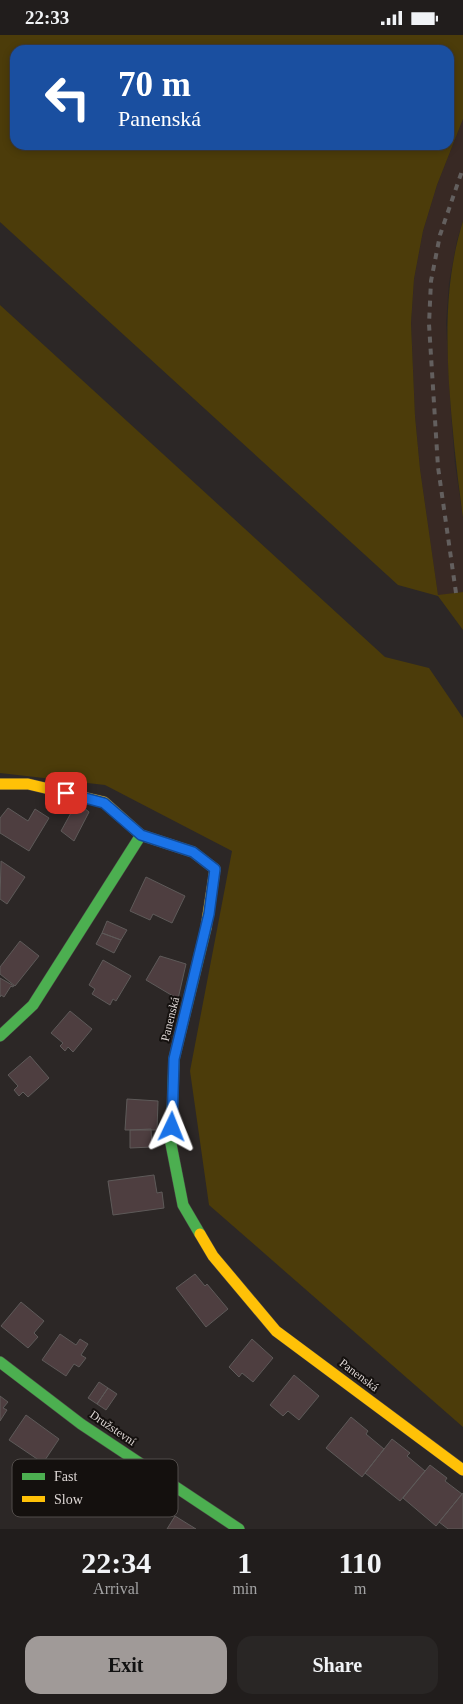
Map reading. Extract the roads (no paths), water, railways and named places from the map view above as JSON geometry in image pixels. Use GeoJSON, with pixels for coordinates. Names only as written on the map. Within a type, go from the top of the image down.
{"type":"FeatureCollection","features":[{"type":"Feature","properties":{"kind":"street"},"geometry":{"type":"LineString","coordinates":[[0,783],[28,784],[104,803],[141,835],[33,1005],[0,1036]]}},
{"type":"Feature","properties":{"kind":"street","name":"Panenská"},"geometry":{"type":"LineString","coordinates":[[141,835],[193,852],[215,869],[209,914],[174,1059],[171,1144],[183,1205],[212,1257],[276,1331],[463,1470]]}},
{"type":"Feature","properties":{"kind":"street","name":"Družstevní"},"geometry":{"type":"LineString","coordinates":[[0,1362],[81,1424],[134,1459]]}},
{"type":"Feature","properties":{"kind":"street","name":"Družstevní"},"geometry":{"type":"LineString","coordinates":[[178,1488],[239,1529]]}},
{"type":"Feature","properties":{"kind":"railway"},"geometry":{"type":"LineString","coordinates":[[456,593],[438,467],[429,324],[431,281],[440,235],[463,168]]}}]}
